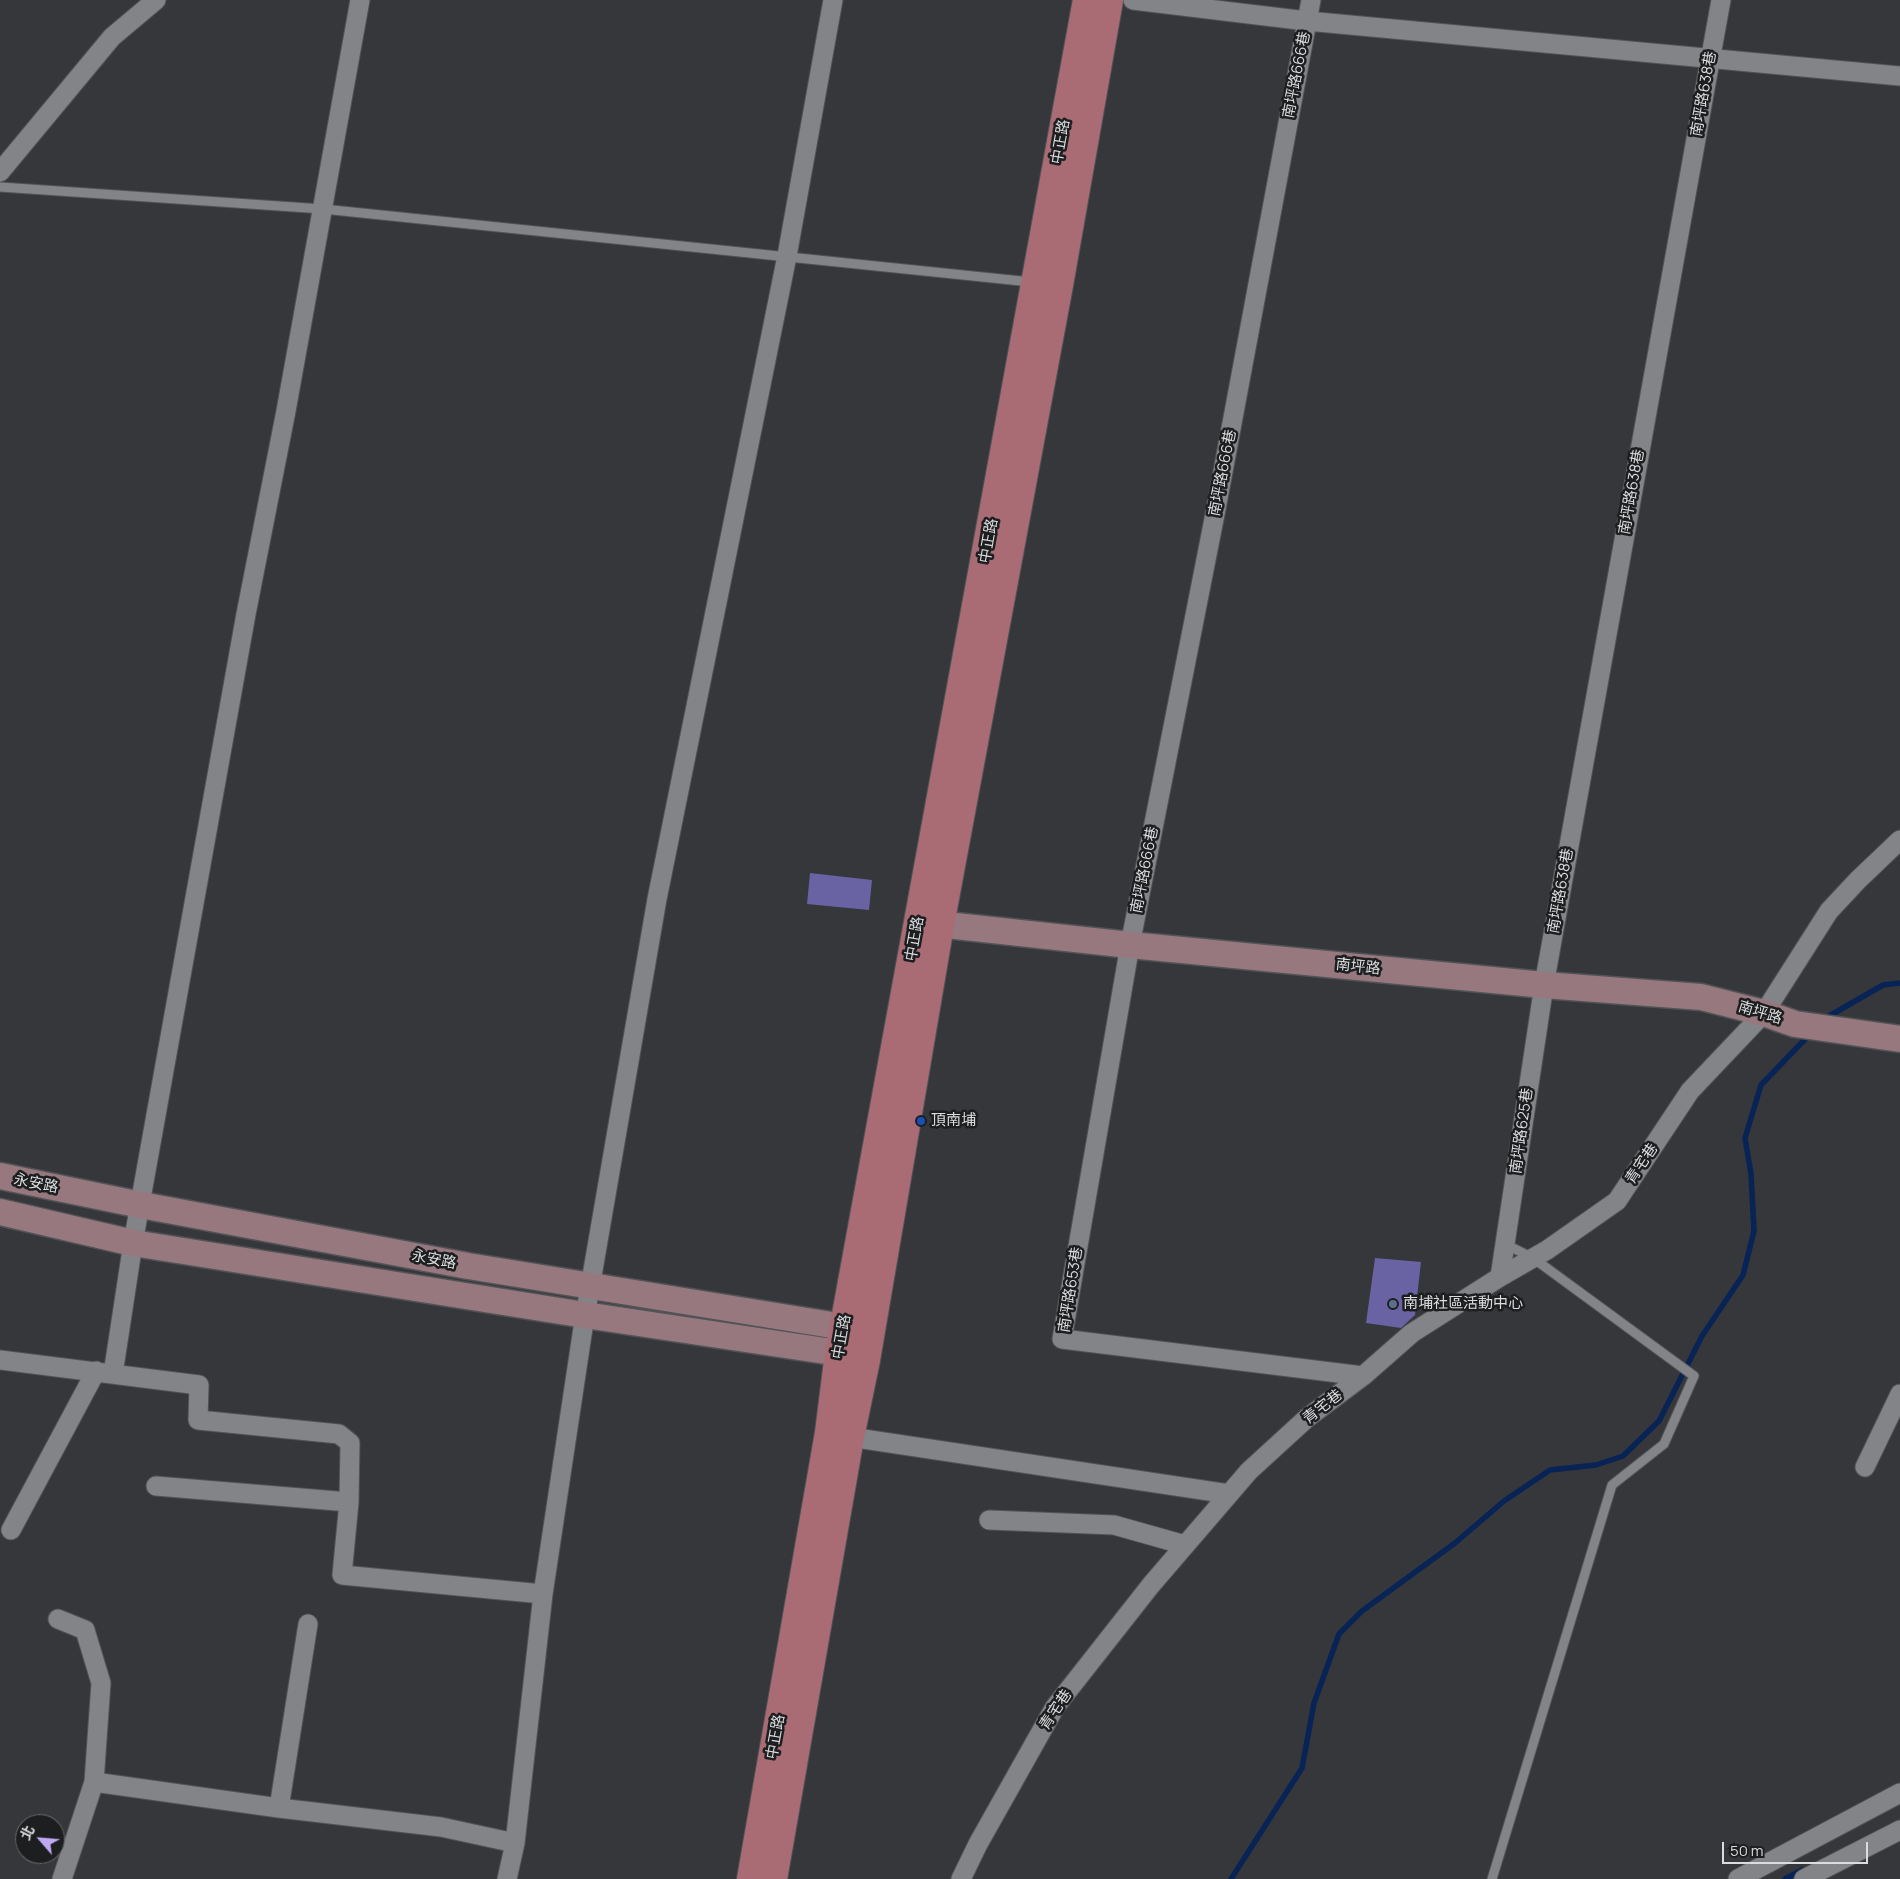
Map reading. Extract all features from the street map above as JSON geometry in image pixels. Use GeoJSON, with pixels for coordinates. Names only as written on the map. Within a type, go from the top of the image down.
{"type":"FeatureCollection","features":[{"type":"Feature","properties":{"kind":"main road","name":"中正路"},"geometry":{"type":"LineString","coordinates":[[1048,284],[1087,0]]}},
{"type":"Feature","properties":{"kind":"main road","name":"中正路"},"geometry":{"type":"LineString","coordinates":[[751,1879],[829,1433],[841,1340],[929,924],[1048,284],[1109,0]]}},
{"type":"Feature","properties":{"kind":"main road","name":"中正路"},"geometry":{"type":"LineString","coordinates":[[773,1879],[850,1437],[866,1360],[929,924]]}},
{"type":"Feature","properties":{"kind":"street"},"geometry":{"type":"LineString","coordinates":[[0,172],[112,37],[156,0]]}},
{"type":"Feature","properties":{"kind":"street"},"geometry":{"type":"LineString","coordinates":[[11,1530],[104,1373],[134,1243],[246,614],[286,412],[360,0]]}},
{"type":"Feature","properties":{"kind":"street"},"geometry":{"type":"LineString","coordinates":[[507,1879],[515,1844],[543,1594],[585,1315],[658,899],[787,256],[833,0]]}},
{"type":"Feature","properties":{"kind":"street"},"geometry":{"type":"LineString","coordinates":[[1133,0],[1307,21],[1900,76]]}},
{"type":"Feature","properties":{"kind":"street","name":"南坪路666巷"},"geometry":{"type":"LineString","coordinates":[[1130,945],[1216,509],[1311,0]]}},
{"type":"Feature","properties":{"kind":"street","name":"南坪路638巷"},"geometry":{"type":"LineString","coordinates":[[1544,985],[1722,0]]}},
{"type":"Feature","properties":{"kind":"street","name":"青宅巷"},"geometry":{"type":"LineString","coordinates":[[961,1879],[978,1844],[1055,1707],[1151,1585],[1229,1494],[1250,1471],[1307,1418],[1362,1376],[1412,1333],[1500,1277],[1547,1250],[1617,1202],[1690,1091],[1764,1013],[1829,911],[1900,840]]}},
{"type":"Feature","properties":{"kind":"street","name":"南坪路"},"geometry":{"type":"LineString","coordinates":[[929,924],[1544,985],[1701,996],[1764,1013],[1795,1024],[1900,1039]]}},
{"type":"Feature","properties":{"kind":"street","name":"南坪路653巷"},"geometry":{"type":"LineString","coordinates":[[1130,945],[1062,1339],[1362,1376]]}},
{"type":"Feature","properties":{"kind":"street","name":"南坪路625巷"},"geometry":{"type":"LineString","coordinates":[[1500,1277],[1544,985]]}},
{"type":"Feature","properties":{"kind":"street","name":"永安路"},"geometry":{"type":"LineString","coordinates":[[0,1176],[141,1205],[591,1287],[841,1340],[866,1360]]}},
{"type":"Feature","properties":{"kind":"street","name":"永安路"},"geometry":{"type":"LineString","coordinates":[[0,1212],[134,1243],[585,1315],[841,1340],[871,1328]]}},
{"type":"Feature","properties":{"kind":"street"},"geometry":{"type":"LineString","coordinates":[[0,1360],[200,1385],[198,1420],[339,1434],[350,1443],[349,1502],[342,1575],[543,1594]]}},
{"type":"Feature","properties":{"kind":"street"},"geometry":{"type":"LineString","coordinates":[[1865,1466],[1900,1394]]}},
{"type":"Feature","properties":{"kind":"street"},"geometry":{"type":"LineString","coordinates":[[850,1437],[1229,1494]]}},
{"type":"Feature","properties":{"kind":"street"},"geometry":{"type":"LineString","coordinates":[[156,1486],[349,1502]]}},
{"type":"Feature","properties":{"kind":"street"},"geometry":{"type":"LineString","coordinates":[[989,1520],[1114,1525],[1185,1545]]}},
{"type":"Feature","properties":{"kind":"street"},"geometry":{"type":"LineString","coordinates":[[58,1619],[85,1630],[101,1683],[94,1782],[62,1879]]}},
{"type":"Feature","properties":{"kind":"street"},"geometry":{"type":"LineString","coordinates":[[280,1808],[308,1624]]}},
{"type":"Feature","properties":{"kind":"street"},"geometry":{"type":"LineString","coordinates":[[94,1782],[280,1808],[441,1827],[515,1844]]}},
{"type":"Feature","properties":{"kind":"street"},"geometry":{"type":"LineString","coordinates":[[1738,1879],[1900,1793]]}},
{"type":"Feature","properties":{"kind":"street"},"geometry":{"type":"LineString","coordinates":[[1804,1879],[1900,1830]]}},
{"type":"Feature","properties":{"kind":"lane"},"geometry":{"type":"LineString","coordinates":[[0,187],[322,209],[1048,284]]}},
{"type":"Feature","properties":{"kind":"lane"},"geometry":{"type":"LineString","coordinates":[[1492,1879],[1612,1485],[1664,1444],[1694,1376],[1533,1258],[1505,1244]]}},
{"type":"Feature","properties":{"kind":"building"},"geometry":{"type":"Polygon","coordinates":[[[810,873],[872,880],[869,910],[807,904],[810,873]]]}},
{"type":"Feature","properties":{"kind":"building","name":"南埔社區活動中心"},"geometry":{"type":"Polygon","coordinates":[[[1375,1258],[1421,1262],[1415,1315],[1401,1328],[1366,1323],[1375,1258]]]}},
{"type":"Feature","properties":{"kind":"waterway"},"geometry":{"type":"LineString","coordinates":[[1824,1019],[1883,985],[1900,983]]}},
{"type":"Feature","properties":{"kind":"waterway"},"geometry":{"type":"LineString","coordinates":[[1231,1879],[1302,1768],[1314,1703],[1339,1634],[1362,1611],[1455,1543],[1504,1501],[1550,1470],[1596,1465],[1623,1456],[1659,1421],[1702,1336],[1743,1275],[1754,1231],[1751,1174],[1745,1138],[1761,1085],[1811,1033]]}},
{"type":"Feature","properties":{"kind":"waterway"},"geometry":{"type":"LineString","coordinates":[[1785,1879],[1802,1870]]}},
{"type":"Feature","properties":{"kind":"place","name":"頂南埔"},"geometry":{"type":"Point","coordinates":[921,1121]}},
{"type":"Feature","properties":{"kind":"place","name":"南埔社區活動中心"},"geometry":{"type":"Point","coordinates":[1393,1304]}}]}
